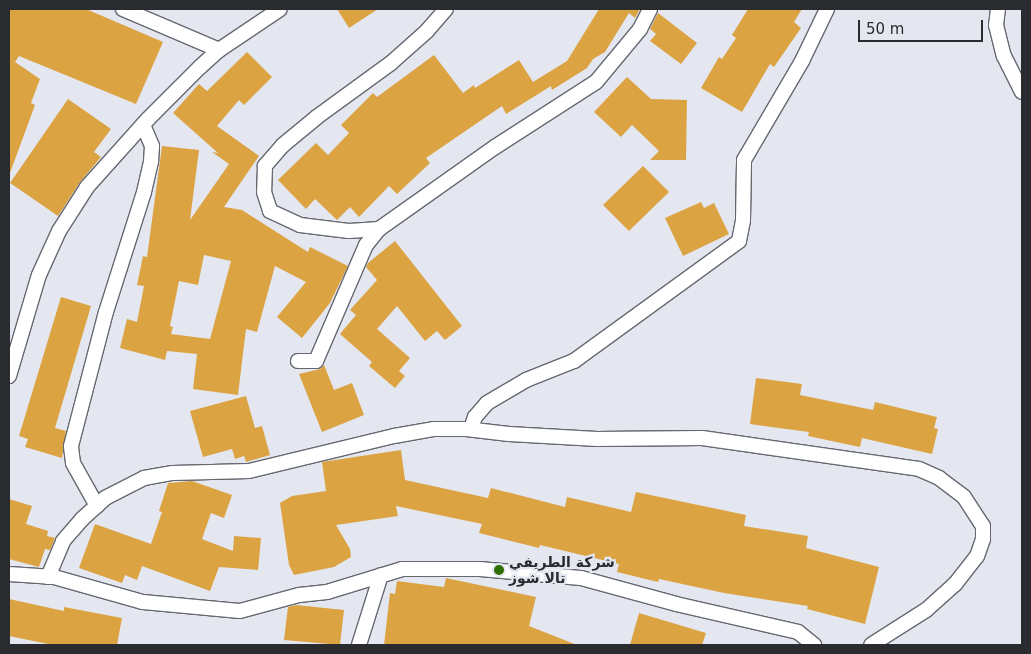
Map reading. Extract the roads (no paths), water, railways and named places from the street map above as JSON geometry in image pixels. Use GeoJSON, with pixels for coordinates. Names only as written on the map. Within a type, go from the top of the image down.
{"type":"FeatureCollection","features":[{"type":"Feature","properties":{"kind":"street"},"geometry":{"type":"LineString","coordinates":[[123,9],[219,50]]}},
{"type":"Feature","properties":{"kind":"street"},"geometry":{"type":"LineString","coordinates":[[9,376],[39,275],[59,231],[87,187],[143,125],[219,50],[280,9]]}},
{"type":"Feature","properties":{"kind":"street"},"geometry":{"type":"LineString","coordinates":[[379,229],[349,231],[300,225],[270,212],[264,192],[265,166],[284,145],[317,116],[391,63],[427,31],[446,9]]}},
{"type":"Feature","properties":{"kind":"street"},"geometry":{"type":"LineString","coordinates":[[298,361],[316,361],[366,245],[379,229],[495,147],[596,82],[640,29],[650,9]]}},
{"type":"Feature","properties":{"kind":"street"},"geometry":{"type":"LineString","coordinates":[[471,429],[475,417],[488,403],[526,380],[574,361],[739,242],[743,220],[744,160],[802,61],[827,9]]}},
{"type":"Feature","properties":{"kind":"street"},"geometry":{"type":"LineString","coordinates":[[998,9],[996,25],[1004,56],[1022,92]]}},
{"type":"Feature","properties":{"kind":"street"},"geometry":{"type":"LineString","coordinates":[[97,506],[73,463],[71,446],[106,312],[144,192],[151,161],[152,146],[143,125]]}},
{"type":"Feature","properties":{"kind":"street"},"geometry":{"type":"LineString","coordinates":[[48,577],[62,541],[106,498],[144,478],[173,473],[249,471],[394,436],[434,429],[471,429],[597,439],[702,438],[919,469],[939,478],[964,497],[983,526],[983,539],[977,556],[955,584],[926,610],[871,645]]}},
{"type":"Feature","properties":{"kind":"street"},"geometry":{"type":"LineString","coordinates":[[9,574],[48,577],[143,602],[240,611],[299,595],[327,592],[402,569],[480,569],[581,578],[676,604],[798,632],[814,645]]}},
{"type":"Feature","properties":{"kind":"street"},"geometry":{"type":"LineString","coordinates":[[359,645],[381,575]]}},
{"type":"Feature","properties":{"kind":"place","name":"شركة الطريفي تالا شوز"},"geometry":{"type":"Point","coordinates":[499,570]}}]}
